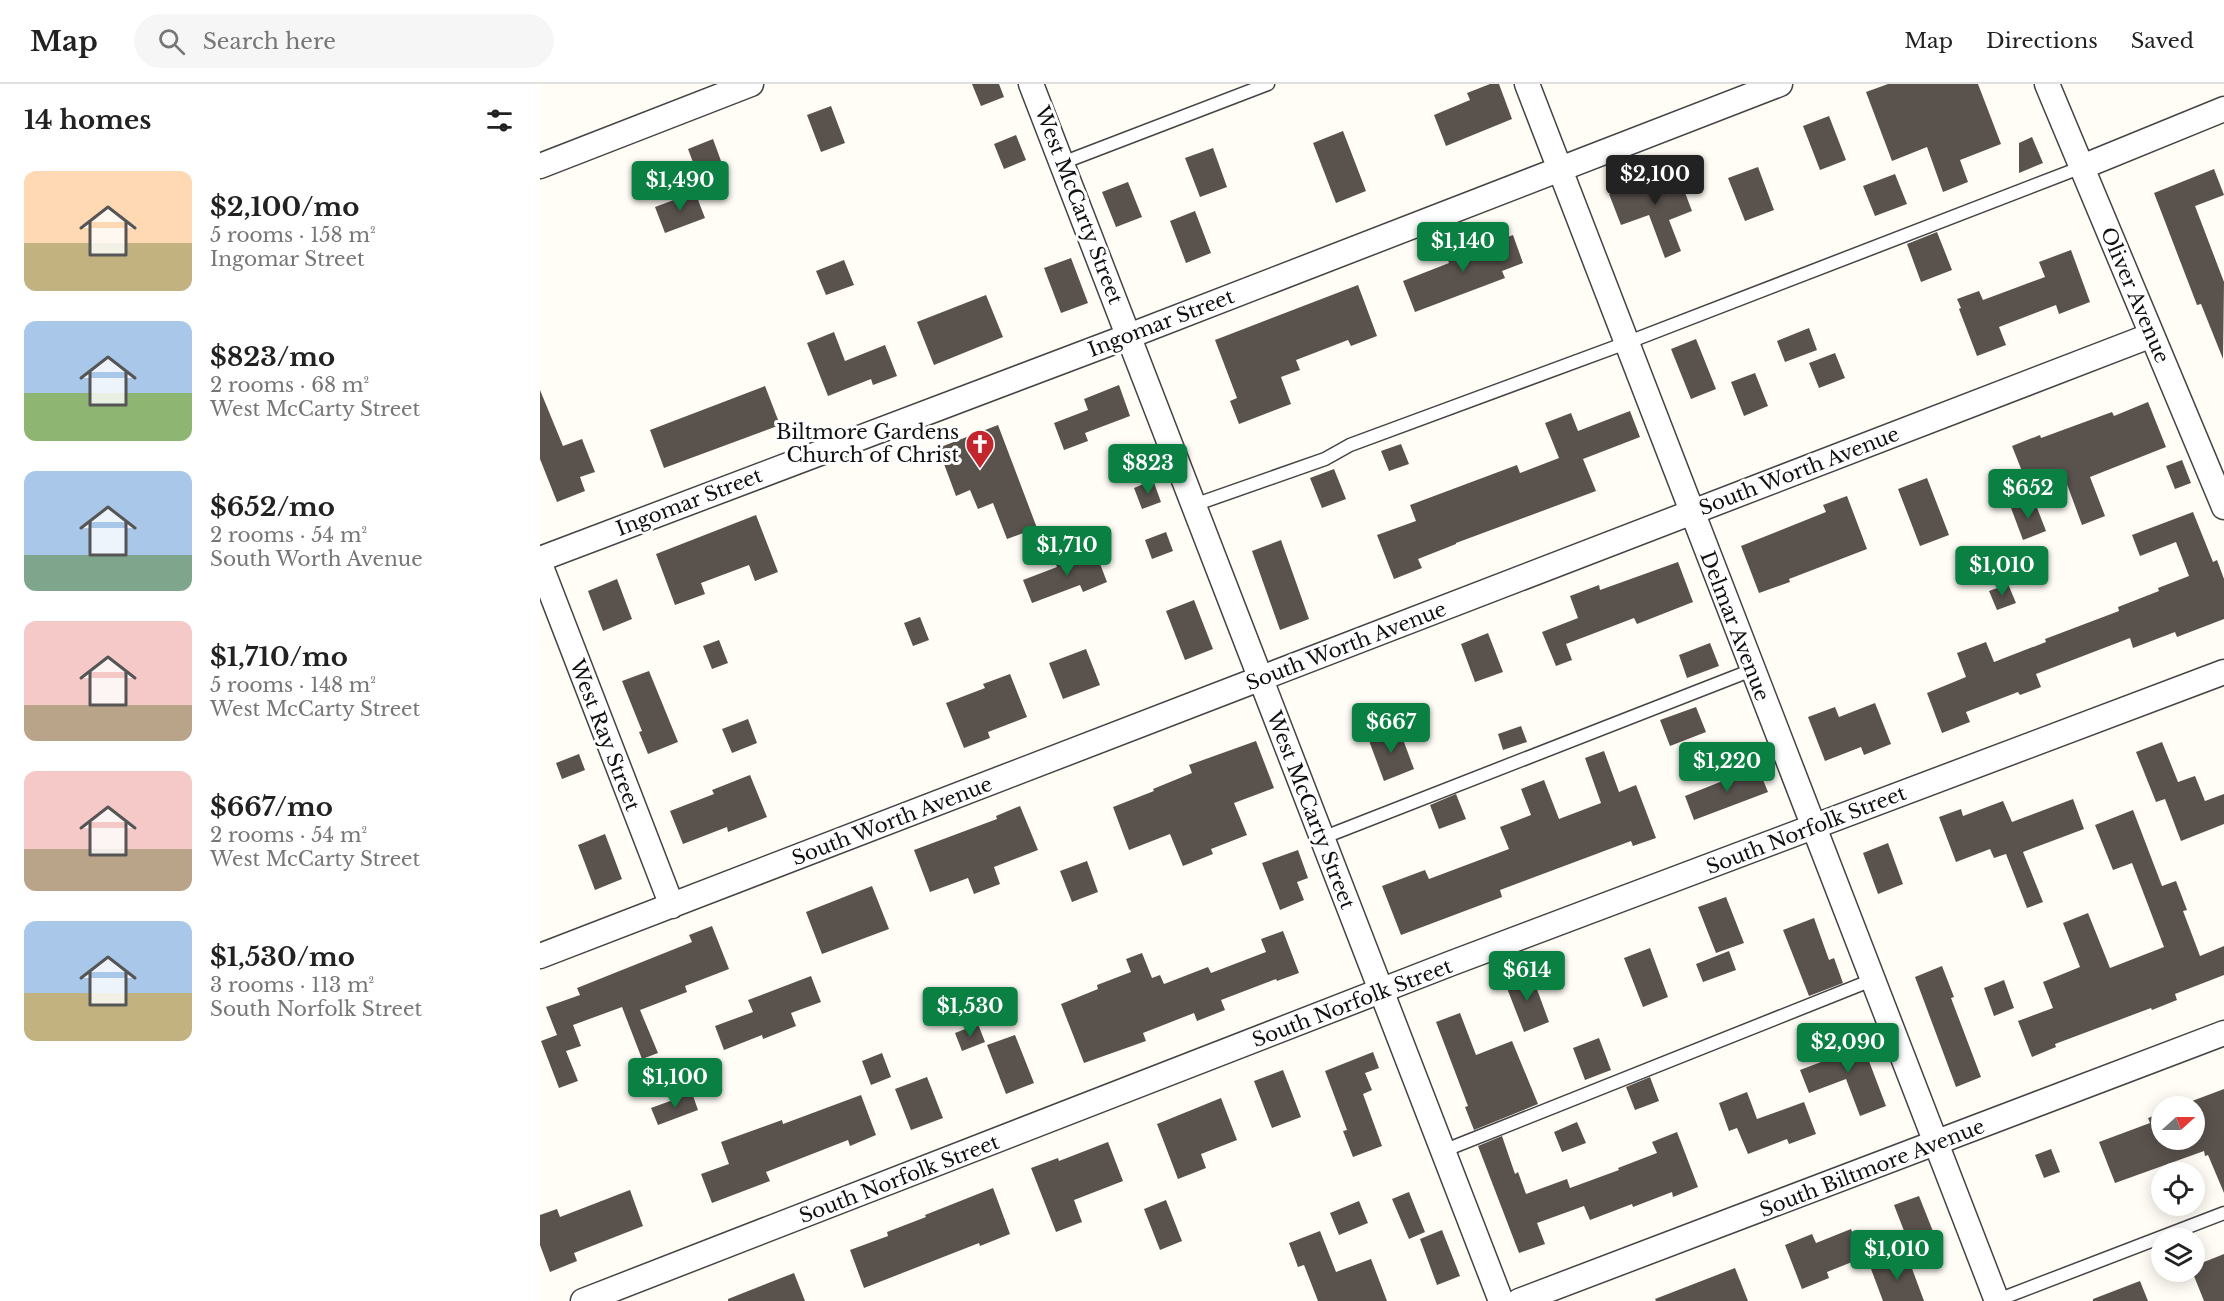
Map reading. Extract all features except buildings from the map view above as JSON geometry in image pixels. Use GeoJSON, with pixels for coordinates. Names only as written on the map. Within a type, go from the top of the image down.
{"type":"FeatureCollection","features":[{"type":"Feature","properties":{"kind":"street"},"geometry":{"type":"LineString","coordinates":[[540,166],[751,84]]}},
{"type":"Feature","properties":{"kind":"street","name":"West McCarty Street"},"geometry":{"type":"LineString","coordinates":[[1031,84],[1501,1301]]}},
{"type":"Feature","properties":{"kind":"street","name":"Delmar Avenue"},"geometry":{"type":"LineString","coordinates":[[1527,84],[1996,1301]]}},
{"type":"Feature","properties":{"kind":"street","name":"Ingomar Street"},"geometry":{"type":"LineString","coordinates":[[540,559],[1129,336],[1780,84]]}},
{"type":"Feature","properties":{"kind":"street","name":"Oliver Avenue"},"geometry":{"type":"LineString","coordinates":[[2047,84],[2224,507]]}},
{"type":"Feature","properties":{"kind":"street"},"geometry":{"type":"LineString","coordinates":[[2082,167],[2224,109]]}},
{"type":"Feature","properties":{"kind":"street","name":"South Worth Avenue"},"geometry":{"type":"LineString","coordinates":[[540,956],[2152,335]]}},
{"type":"Feature","properties":{"kind":"street","name":"West Ray Street"},"geometry":{"type":"LineString","coordinates":[[540,564],[672,906]]}},
{"type":"Feature","properties":{"kind":"street","name":"South Norfolk Street"},"geometry":{"type":"LineString","coordinates":[[583,1301],[1380,992],[2224,672]]}},
{"type":"Feature","properties":{"kind":"street","name":"South Biltmore Avenue"},"geometry":{"type":"LineString","coordinates":[[1519,1301],[2224,1033]]}},
{"type":"Feature","properties":{"kind":"lane"},"geometry":{"type":"LineString","coordinates":[[1062,163],[1268,84]]}},
{"type":"Feature","properties":{"kind":"lane"},"geometry":{"type":"LineString","coordinates":[[1194,505],[1325,459],[1350,445],[1626,343],[2082,167]]}},
{"type":"Feature","properties":{"kind":"lane"},"geometry":{"type":"LineString","coordinates":[[1322,838],[1752,670]]}},
{"type":"Feature","properties":{"kind":"lane"},"geometry":{"type":"LineString","coordinates":[[1443,1151],[1872,980]]}},
{"type":"Feature","properties":{"kind":"lane"},"geometry":{"type":"LineString","coordinates":[[1996,1301],[2224,1213]]}},
{"type":"Feature","properties":{"kind":"place","name":"Biltmore Gardens Church of Christ"},"geometry":{"type":"Point","coordinates":[980,470]}}]}
